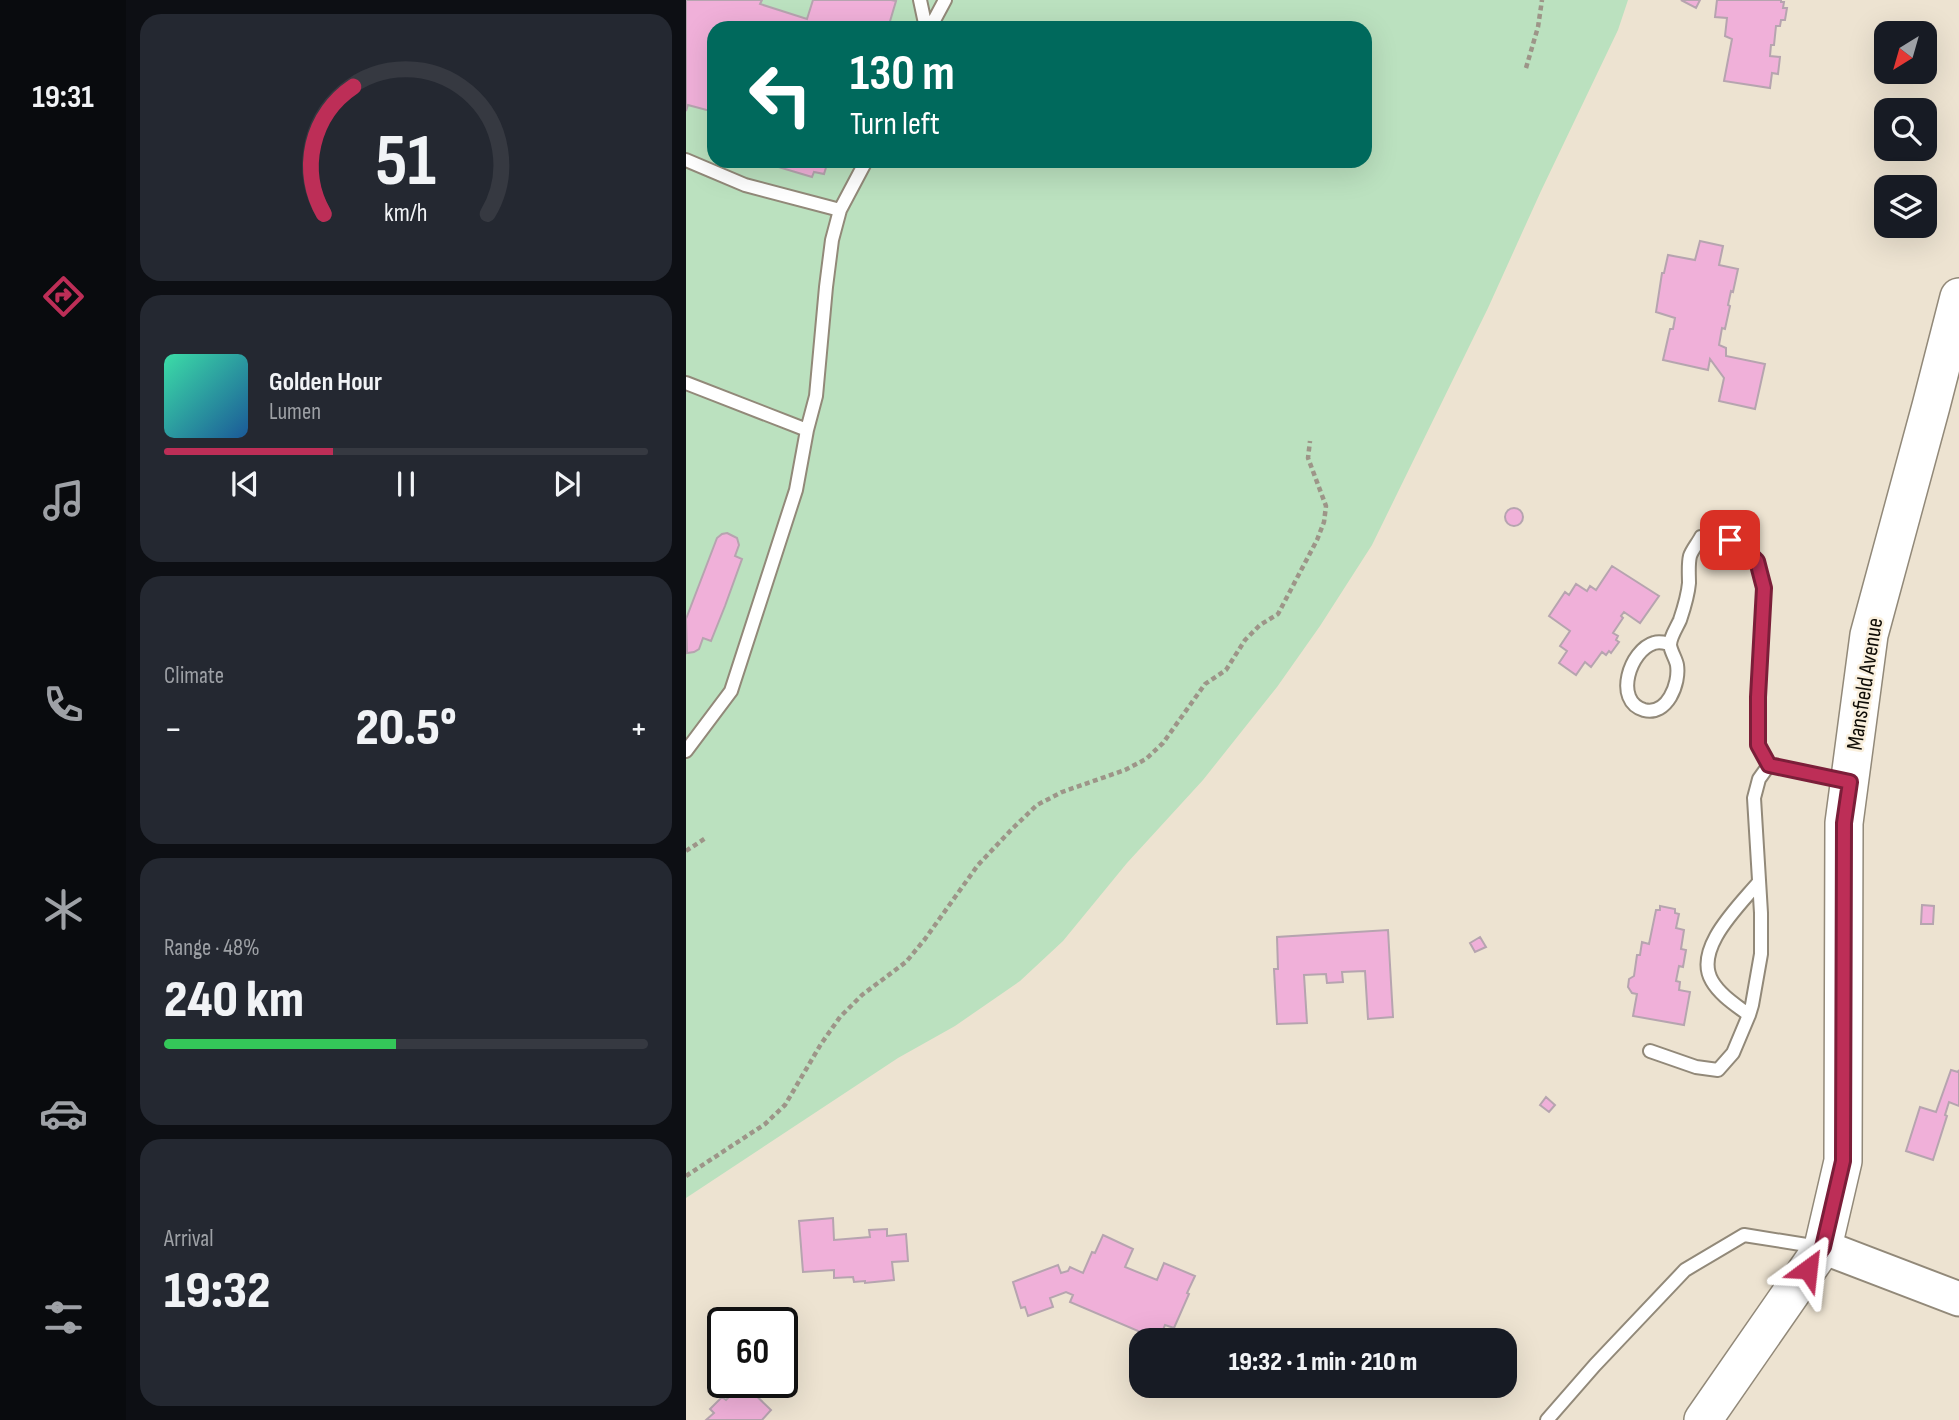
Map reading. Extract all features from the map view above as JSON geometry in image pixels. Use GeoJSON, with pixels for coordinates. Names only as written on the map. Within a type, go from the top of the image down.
{"type":"FeatureCollection","features":[{"type":"Feature","properties":{"kind":"main road","name":"Mansfield Avenue"},"geometry":{"type":"LineString","coordinates":[[1703,1420],[1823,1247],[1843,1161],[1844,823],[1869,635],[1959,297]]}},
{"type":"Feature","properties":{"kind":"main road"},"geometry":{"type":"LineString","coordinates":[[1823,1247],[1959,1299]]}},
{"type":"Feature","properties":{"kind":"lane"},"geometry":{"type":"LineString","coordinates":[[920,0],[926,21]]}},
{"type":"Feature","properties":{"kind":"lane"},"geometry":{"type":"LineString","coordinates":[[932,21],[945,0]]}},
{"type":"Feature","properties":{"kind":"lane"},"geometry":{"type":"LineString","coordinates":[[686,160],[745,185],[840,210]]}},
{"type":"Feature","properties":{"kind":"lane"},"geometry":{"type":"LineString","coordinates":[[686,751],[731,691],[796,490],[807,430],[817,396],[832,240],[840,210],[862,168]]}},
{"type":"Feature","properties":{"kind":"lane"},"geometry":{"type":"LineString","coordinates":[[686,383],[807,430]]}},
{"type":"Feature","properties":{"kind":"lane"},"geometry":{"type":"LineString","coordinates":[[1670,644],[1653,643],[1643,648],[1635,659],[1628,678],[1627,692],[1639,709],[1657,711],[1674,691],[1678,677],[1677,665],[1670,644],[1689,587],[1690,557],[1701,537],[1730,540],[1745,549],[1757,561],[1764,588],[1758,745],[1769,765],[1850,782]]}},
{"type":"Feature","properties":{"kind":"lane"},"geometry":{"type":"LineString","coordinates":[[1650,1051],[1696,1067],[1718,1070],[1734,1053],[1752,1005],[1761,954],[1754,798],[1759,779],[1769,765]]}},
{"type":"Feature","properties":{"kind":"lane"},"geometry":{"type":"LineString","coordinates":[[1749,1015],[1712,981],[1707,962],[1713,940],[1758,883]]}},
{"type":"Feature","properties":{"kind":"lane"},"geometry":{"type":"LineString","coordinates":[[1547,1420],[1685,1270],[1744,1235],[1823,1247]]}},
{"type":"Feature","properties":{"kind":"path"},"geometry":{"type":"LineString","coordinates":[[1526,68],[1538,27],[1542,0]]}},
{"type":"Feature","properties":{"kind":"path"},"geometry":{"type":"LineString","coordinates":[[686,1176],[765,1124],[785,1105],[839,1017],[862,995],[906,962],[978,865],[1012,828],[1037,805],[1062,792],[1125,770],[1146,759],[1163,743],[1205,684],[1226,670],[1245,640],[1260,625],[1278,614],[1324,522],[1326,506],[1308,458],[1310,441]]}},
{"type":"Feature","properties":{"kind":"path"},"geometry":{"type":"LineString","coordinates":[[686,851],[707,837]]}},
{"type":"Feature","properties":{"kind":"green space"},"geometry":{"type":"Polygon","coordinates":[[[686,0],[1628,0],[1618,30],[1488,308],[1372,545],[1320,626],[1277,687],[1203,780],[1127,863],[1063,941],[1020,981],[955,1026],[898,1058],[686,1198],[686,0]]]}},
{"type":"Feature","properties":{"kind":"building"},"geometry":{"type":"Polygon","coordinates":[[[686,0],[762,0],[760,4],[807,19],[813,0],[896,1],[890,21],[707,21],[707,110],[688,105],[686,111],[686,0]]]}},
{"type":"Feature","properties":{"kind":"building"},"geometry":{"type":"Polygon","coordinates":[[[1681,0],[1700,0],[1696,8],[1681,0]]]}},
{"type":"Feature","properties":{"kind":"building"},"geometry":{"type":"Polygon","coordinates":[[[1717,0],[1784,2],[1783,8],[1787,8],[1785,20],[1781,20],[1780,26],[1776,26],[1774,45],[1771,45],[1770,56],[1780,57],[1778,74],[1772,73],[1770,88],[1724,81],[1732,39],[1725,36],[1727,18],[1715,17],[1717,0]]]}},
{"type":"Feature","properties":{"kind":"building"},"geometry":{"type":"Polygon","coordinates":[[[782,168],[826,168],[824,174],[814,172],[812,177],[782,168]]]}},
{"type":"Feature","properties":{"kind":"building"},"geometry":{"type":"Polygon","coordinates":[[[1700,241],[1723,246],[1719,265],[1738,269],[1719,345],[1726,348],[1726,356],[1765,364],[1755,409],[1719,401],[1724,378],[1710,359],[1708,370],[1663,360],[1675,318],[1656,312],[1662,273],[1668,255],[1695,260],[1700,241]]]}},
{"type":"Feature","properties":{"kind":"building"},"geometry":{"type":"Polygon","coordinates":[[[1514,508],[1520,511],[1523,517],[1520,523],[1514,526],[1508,523],[1505,517],[1508,511],[1514,508]]]}},
{"type":"Feature","properties":{"kind":"building"},"geometry":{"type":"Polygon","coordinates":[[[727,533],[737,538],[739,545],[735,556],[742,559],[711,641],[703,638],[699,649],[687,653],[686,619],[717,538],[727,533]]]}},
{"type":"Feature","properties":{"kind":"building"},"geometry":{"type":"Polygon","coordinates":[[[1612,566],[1659,596],[1640,623],[1624,612],[1613,633],[1618,636],[1616,640],[1619,642],[1611,653],[1609,651],[1606,655],[1602,652],[1591,667],[1585,662],[1576,675],[1559,663],[1567,651],[1560,646],[1570,631],[1549,616],[1565,592],[1569,595],[1576,584],[1587,591],[1590,586],[1596,590],[1612,566]]]}},
{"type":"Feature","properties":{"kind":"building"},"geometry":{"type":"Polygon","coordinates":[[[1922,905],[1934,906],[1933,924],[1921,924],[1922,905]]]}},
{"type":"Feature","properties":{"kind":"building"},"geometry":{"type":"Polygon","coordinates":[[[1660,906],[1675,909],[1675,913],[1679,914],[1676,928],[1684,930],[1681,949],[1686,950],[1683,967],[1679,966],[1676,981],[1680,982],[1679,990],[1690,992],[1684,1025],[1633,1016],[1637,994],[1632,993],[1628,987],[1629,979],[1634,976],[1642,942],[1649,944],[1656,910],[1660,910],[1660,906]]]}},
{"type":"Feature","properties":{"kind":"building"},"geometry":{"type":"Polygon","coordinates":[[[1388,930],[1393,1017],[1368,1019],[1365,971],[1342,972],[1343,982],[1327,983],[1326,974],[1304,975],[1307,1023],[1277,1024],[1274,969],[1278,969],[1277,937],[1388,930]]]}},
{"type":"Feature","properties":{"kind":"building"},"geometry":{"type":"Polygon","coordinates":[[[1480,937],[1486,947],[1475,952],[1470,943],[1480,937]]]}},
{"type":"Feature","properties":{"kind":"building"},"geometry":{"type":"Polygon","coordinates":[[[1951,1070],[1959,1070],[1959,1106],[1949,1102],[1933,1160],[1906,1151],[1920,1107],[1936,1112],[1951,1070]]]}},
{"type":"Feature","properties":{"kind":"building"},"geometry":{"type":"Polygon","coordinates":[[[1546,1097],[1555,1105],[1549,1112],[1540,1105],[1546,1097]]]}},
{"type":"Feature","properties":{"kind":"building"},"geometry":{"type":"Polygon","coordinates":[[[833,1218],[834,1240],[870,1237],[869,1230],[887,1229],[887,1236],[906,1234],[908,1261],[892,1262],[894,1280],[865,1283],[854,1282],[853,1277],[834,1278],[834,1270],[803,1272],[799,1221],[833,1218]]]}},
{"type":"Feature","properties":{"kind":"building"},"geometry":{"type":"Polygon","coordinates":[[[1103,1235],[1133,1249],[1125,1267],[1157,1280],[1164,1263],[1195,1276],[1174,1328],[1165,1325],[1164,1328],[1131,1328],[1070,1302],[1073,1295],[1066,1292],[1050,1298],[1053,1307],[1028,1316],[1025,1307],[1021,1308],[1013,1282],[1058,1265],[1061,1273],[1068,1271],[1070,1267],[1083,1273],[1092,1252],[1095,1253],[1103,1235]]]}},
{"type":"Feature","properties":{"kind":"building"},"geometry":{"type":"Polygon","coordinates":[[[721,1398],[759,1398],[771,1410],[762,1420],[706,1420],[714,1413],[710,1409],[721,1398]]]}},
{"type":"Feature","properties":{"kind":"route"},"geometry":{"type":"LineString","coordinates":[[1730,540],[1745,549],[1757,561],[1764,588],[1758,745],[1769,765],[1850,782],[1844,823],[1843,1161],[1823,1247],[1808,1269]]}}]}
